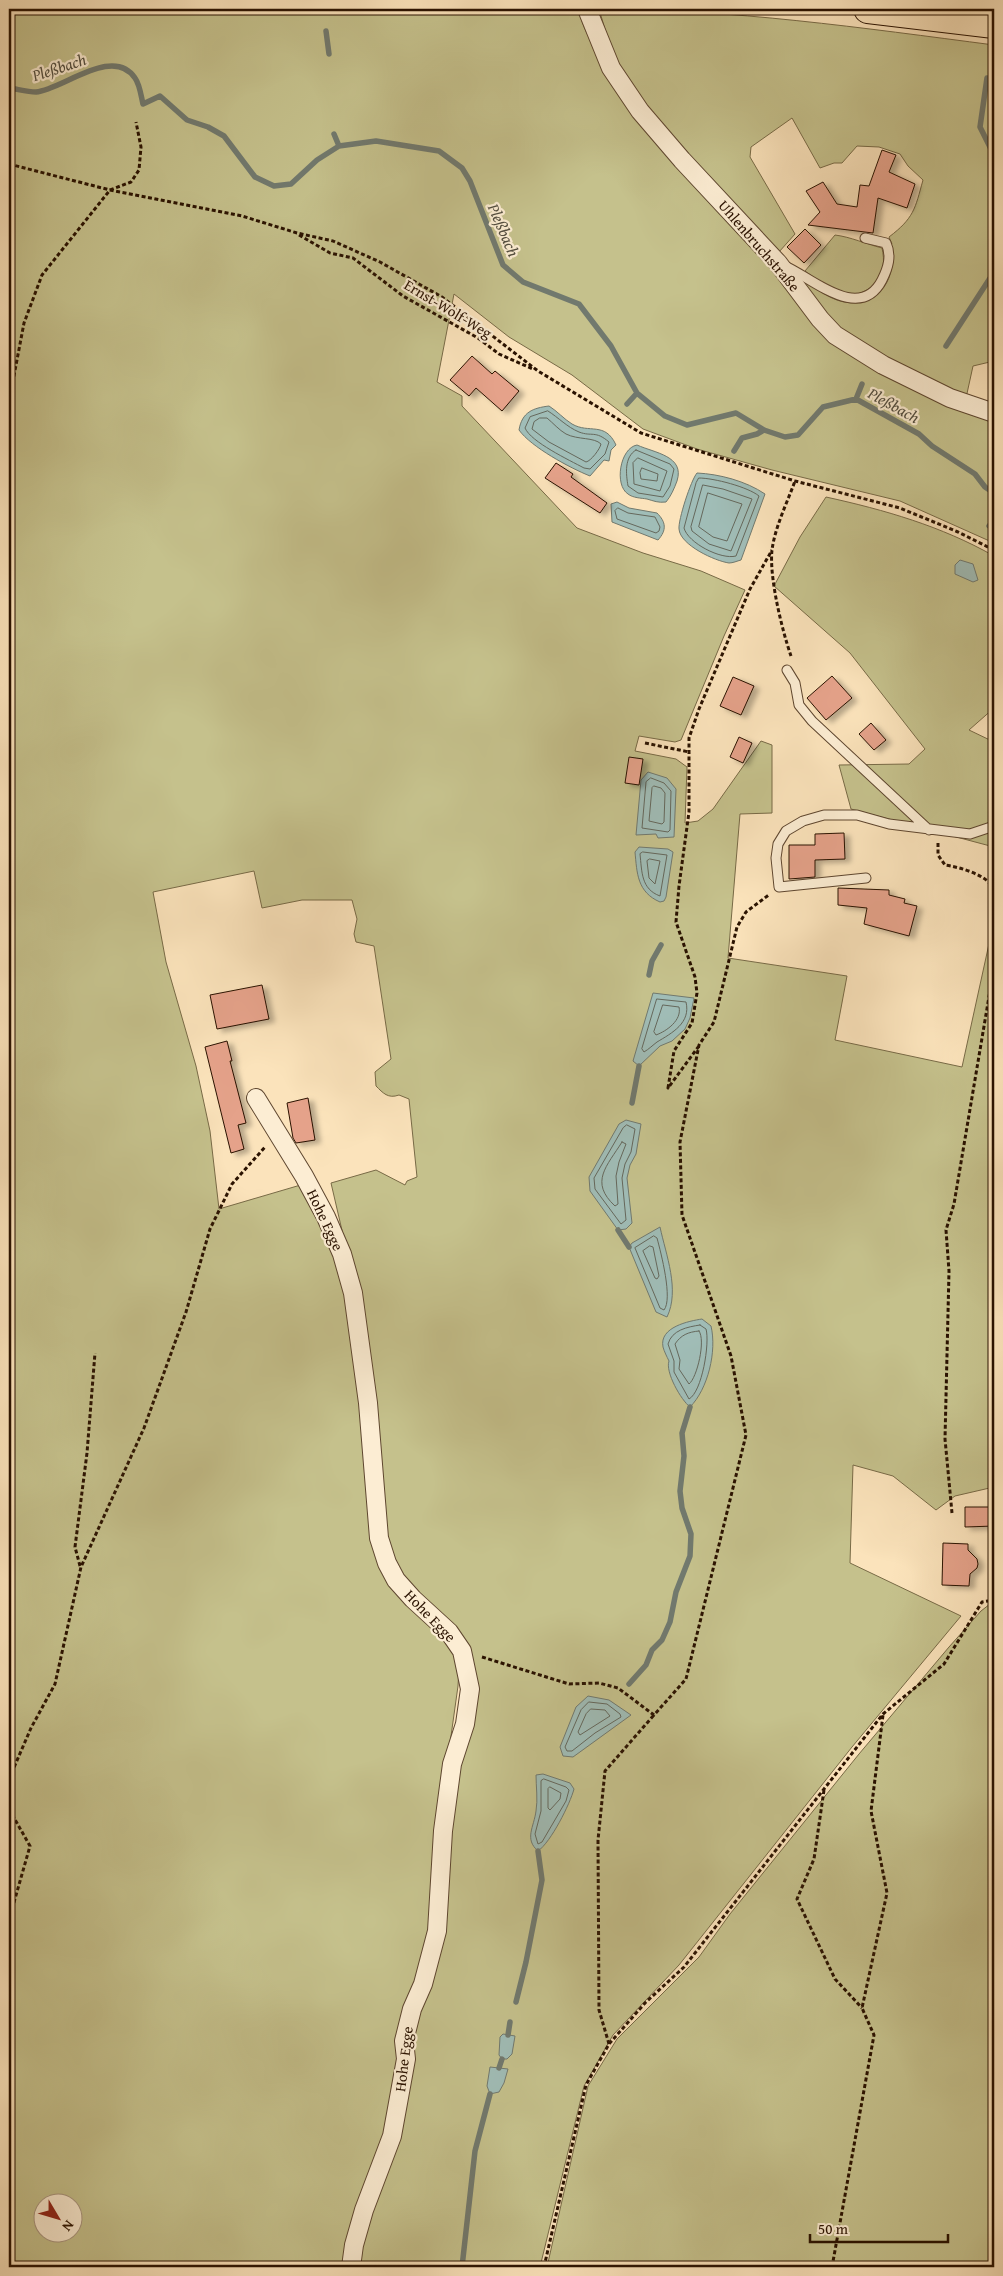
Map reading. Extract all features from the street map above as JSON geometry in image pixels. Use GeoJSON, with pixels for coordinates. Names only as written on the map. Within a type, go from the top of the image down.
{"type":"FeatureCollection","features":[{"type":"Feature","properties":{"kind":"highway"},"geometry":{"type":"LineString","coordinates":[[868,9],[994,24]]}},
{"type":"Feature","properties":{"kind":"street","name":"Uhlenbruchstraße"},"geometry":{"type":"LineString","coordinates":[[587,9],[611,68],[635,104],[682,160],[778,263],[820,318],[836,335],[860,352],[950,398],[994,413]]}},
{"type":"Feature","properties":{"kind":"street","name":"Hohe Egge"},"geometry":{"type":"LineString","coordinates":[[256,1098],[326,1217],[342,1254],[353,1294],[367,1393],[379,1538],[387,1563],[396,1580],[413,1599],[449,1632],[462,1651],[470,1689],[465,1724],[452,1764],[443,1831],[437,1930],[423,1984],[412,2009],[404,2041],[406,2059],[392,2136],[364,2210],[354,2245],[351,2267]]}},
{"type":"Feature","properties":{"kind":"lane"},"geometry":{"type":"LineString","coordinates":[[778,263],[802,274],[828,292],[848,298],[863,297],[878,288],[888,267],[888,248],[886,243],[865,238]]}},
{"type":"Feature","properties":{"kind":"lane"},"geometry":{"type":"LineString","coordinates":[[787,670],[795,683],[799,705],[812,721],[929,830]]}},
{"type":"Feature","properties":{"kind":"lane"},"geometry":{"type":"LineString","coordinates":[[866,878],[779,886],[776,858],[778,844],[786,831],[803,820],[824,815],[857,815],[889,824],[970,834],[994,826]]}},
{"type":"Feature","properties":{"kind":"path"},"geometry":{"type":"LineString","coordinates":[[9,402],[24,323],[42,274],[110,190],[131,182],[139,170],[140,147],[136,122]]}},
{"type":"Feature","properties":{"kind":"path"},"geometry":{"type":"LineString","coordinates":[[9,164],[110,190],[242,216],[297,233],[333,240],[380,262],[442,297],[538,371],[641,433],[795,481],[900,508],[958,532],[994,550]]}},
{"type":"Feature","properties":{"kind":"path","name":"Ernst-Wolf-Weg"},"geometry":{"type":"LineString","coordinates":[[297,233],[330,253],[353,258],[403,296],[478,338],[499,354],[538,371]]}},
{"type":"Feature","properties":{"kind":"path"},"geometry":{"type":"LineString","coordinates":[[779,886],[746,912],[737,927],[714,1022],[700,1045],[668,1088],[674,1052],[692,1022],[697,993],[694,977],[676,922],[689,812],[689,738],[699,709],[750,588],[772,550],[795,481]]}},
{"type":"Feature","properties":{"kind":"path"},"geometry":{"type":"LineString","coordinates":[[772,550],[774,577],[786,641],[791,656]]}},
{"type":"Feature","properties":{"kind":"path"},"geometry":{"type":"LineString","coordinates":[[645,743],[690,752]]}},
{"type":"Feature","properties":{"kind":"path"},"geometry":{"type":"LineString","coordinates":[[942,831],[937,848],[945,865],[971,872],[992,884],[994,890]]}},
{"type":"Feature","properties":{"kind":"path"},"geometry":{"type":"LineString","coordinates":[[952,1513],[945,1439],[949,1271],[946,1230],[954,1204],[994,967]]}},
{"type":"Feature","properties":{"kind":"path"},"geometry":{"type":"LineString","coordinates":[[609,2044],[600,2010],[598,1840],[605,1771],[686,1679],[746,1435],[732,1356],[682,1215],[680,1142],[700,1045]]}},
{"type":"Feature","properties":{"kind":"path"},"geometry":{"type":"LineString","coordinates":[[9,1779],[31,1728],[55,1684],[81,1567],[144,1428],[186,1312],[210,1229],[232,1184],[278,1133]]}},
{"type":"Feature","properties":{"kind":"path"},"geometry":{"type":"LineString","coordinates":[[81,1567],[75,1547],[87,1453],[94,1353]]}},
{"type":"Feature","properties":{"kind":"path"},"geometry":{"type":"LineString","coordinates":[[544,2267],[586,2085],[609,2044],[645,2003],[684,1967],[883,1714],[944,1664],[982,1602],[994,1600]]}},
{"type":"Feature","properties":{"kind":"path"},"geometry":{"type":"LineString","coordinates":[[462,1651],[569,1684],[599,1683],[618,1688],[654,1715]]}},
{"type":"Feature","properties":{"kind":"path"},"geometry":{"type":"LineString","coordinates":[[862,2008],[887,1893],[871,1812],[883,1714]]}},
{"type":"Feature","properties":{"kind":"path"},"geometry":{"type":"LineString","coordinates":[[824,1789],[814,1859],[797,1899],[835,1978],[862,2008],[874,2035],[832,2267]]}},
{"type":"Feature","properties":{"kind":"path"},"geometry":{"type":"LineString","coordinates":[[9,1809],[30,1846],[9,1920]]}},
{"type":"Feature","properties":{"kind":"shaded area"},"geometry":{"type":"Polygon","coordinates":[[[9,9],[579,9],[584,26],[592,42],[616,83],[636,111],[680,165],[782,277],[826,331],[847,349],[881,370],[918,388],[994,418],[994,543],[900,501],[772,470],[697,449],[643,429],[572,375],[509,337],[454,294],[437,382],[462,396],[462,406],[577,528],[643,553],[701,571],[745,590],[681,740],[675,742],[639,736],[635,751],[676,759],[687,767],[685,823],[698,821],[713,809],[761,741],[772,745],[772,813],[740,814],[728,958],[847,976],[835,1040],[962,1067],[994,921],[994,1487],[955,1496],[936,1510],[893,1476],[853,1465],[850,1563],[961,1616],[852,1747],[679,1965],[613,2035],[584,2086],[540,2267],[358,2267],[372,2202],[398,2128],[409,2060],[407,2040],[415,2009],[426,1984],[441,1931],[453,1795],[474,1709],[475,1671],[452,1629],[400,1579],[392,1563],[384,1538],[368,1354],[357,1295],[331,1183],[376,1170],[405,1185],[407,1181],[417,1177],[409,1099],[399,1095],[389,1096],[376,1086],[375,1072],[391,1059],[374,946],[356,942],[354,934],[357,919],[352,900],[302,900],[262,908],[254,871],[153,892],[166,962],[196,1066],[210,1131],[219,1209],[304,1184],[328,1229],[350,1295],[358,1343],[376,1549],[386,1574],[399,1591],[435,1625],[455,1649],[459,1668],[438,1829],[434,1929],[420,1983],[409,2003],[400,2042],[403,2060],[391,2123],[360,2207],[347,2267],[9,2267],[9,9]]]}},
{"type":"Feature","properties":{"kind":"shaded area"},"geometry":{"type":"Polygon","coordinates":[[[599,9],[698,12],[747,16],[846,26],[994,45],[994,361],[973,366],[966,398],[858,347],[806,294],[801,277],[827,295],[844,302],[856,303],[867,300],[884,288],[892,268],[890,245],[892,244],[889,237],[909,218],[918,198],[923,180],[908,166],[900,154],[879,147],[857,146],[842,163],[834,163],[820,168],[792,118],[751,147],[750,157],[795,234],[779,252],[766,244],[636,97],[612,53],[599,9]]]}},
{"type":"Feature","properties":{"kind":"shaded area"},"geometry":{"type":"Polygon","coordinates":[[[835,235],[882,248],[883,266],[878,280],[867,290],[859,294],[850,296],[819,281],[805,271],[835,235]]]}},
{"type":"Feature","properties":{"kind":"shaded area"},"geometry":{"type":"Polygon","coordinates":[[[826,497],[870,507],[912,520],[954,536],[994,556],[994,708],[969,730],[994,742],[994,847],[851,809],[839,765],[909,764],[925,749],[850,653],[774,586],[800,537],[826,497]]]}},
{"type":"Feature","properties":{"kind":"shaded area"},"geometry":{"type":"Polygon","coordinates":[[[990,1604],[994,1604],[994,2267],[547,2267],[588,2086],[617,2039],[699,1957],[730,1914],[859,1754],[949,1647],[981,1611],[990,1604]]]}},
{"type":"Feature","properties":{"kind":"water"},"geometry":{"type":"Polygon","coordinates":[[[549,406],[578,427],[602,430],[607,433],[616,445],[611,450],[609,461],[604,460],[590,476],[552,456],[525,437],[519,430],[520,424],[526,415],[538,408],[549,406]]]}},
{"type":"Feature","properties":{"kind":"water"},"geometry":{"type":"Polygon","coordinates":[[[637,445],[660,453],[673,461],[677,466],[677,481],[666,502],[635,497],[628,494],[624,489],[620,475],[623,459],[631,448],[637,445]]]}},
{"type":"Feature","properties":{"kind":"water"},"geometry":{"type":"Polygon","coordinates":[[[697,473],[732,479],[758,489],[765,494],[741,560],[729,563],[715,559],[699,551],[685,541],[681,535],[679,524],[697,473]]]}},
{"type":"Feature","properties":{"kind":"water"},"geometry":{"type":"Polygon","coordinates":[[[617,502],[629,508],[657,513],[664,523],[663,533],[658,540],[612,522],[611,504],[617,502]]]}},
{"type":"Feature","properties":{"kind":"water"},"geometry":{"type":"Polygon","coordinates":[[[960,560],[973,564],[978,580],[973,582],[955,574],[955,565],[960,560]]]}},
{"type":"Feature","properties":{"kind":"water"},"geometry":{"type":"Polygon","coordinates":[[[648,772],[667,778],[676,789],[674,837],[658,838],[656,834],[636,835],[641,780],[648,772]]]}},
{"type":"Feature","properties":{"kind":"water"},"geometry":{"type":"Polygon","coordinates":[[[639,847],[668,849],[673,852],[664,901],[660,902],[652,898],[640,881],[635,852],[639,847]]]}},
{"type":"Feature","properties":{"kind":"water"},"geometry":{"type":"Polygon","coordinates":[[[653,993],[694,998],[690,1018],[685,1029],[672,1041],[660,1046],[639,1066],[633,1061],[653,993]]]}},
{"type":"Feature","properties":{"kind":"water"},"geometry":{"type":"Polygon","coordinates":[[[626,1120],[641,1124],[636,1154],[630,1165],[627,1178],[632,1223],[626,1229],[618,1230],[590,1191],[589,1177],[619,1124],[626,1120]]]}},
{"type":"Feature","properties":{"kind":"water"},"geometry":{"type":"Polygon","coordinates":[[[660,1227],[672,1284],[671,1307],[667,1317],[656,1312],[629,1247],[632,1243],[660,1227]]]}},
{"type":"Feature","properties":{"kind":"water"},"geometry":{"type":"Polygon","coordinates":[[[702,1319],[711,1326],[713,1336],[712,1358],[702,1390],[690,1407],[678,1392],[669,1372],[669,1361],[663,1347],[663,1340],[666,1334],[676,1326],[702,1319]]]}},
{"type":"Feature","properties":{"kind":"water"},"geometry":{"type":"Polygon","coordinates":[[[588,1696],[609,1700],[631,1715],[573,1757],[563,1756],[560,1747],[576,1707],[588,1696]]]}},
{"type":"Feature","properties":{"kind":"water"},"geometry":{"type":"Polygon","coordinates":[[[543,1774],[570,1783],[574,1789],[569,1804],[549,1840],[538,1851],[531,1842],[531,1832],[537,1807],[536,1775],[543,1774]]]}},
{"type":"Feature","properties":{"kind":"water"},"geometry":{"type":"Polygon","coordinates":[[[503,2034],[515,2036],[512,2054],[507,2059],[502,2059],[499,2055],[500,2037],[503,2034]]]}},
{"type":"Feature","properties":{"kind":"water"},"geometry":{"type":"Polygon","coordinates":[[[490,2067],[508,2069],[499,2092],[490,2094],[487,2086],[490,2067]]]}},
{"type":"Feature","properties":{"kind":"building"},"geometry":{"type":"Polygon","coordinates":[[[882,150],[896,155],[889,172],[915,184],[907,208],[878,198],[873,233],[808,225],[820,212],[806,191],[823,182],[837,204],[857,207],[860,185],[869,186],[882,150]]]}},
{"type":"Feature","properties":{"kind":"building"},"geometry":{"type":"Polygon","coordinates":[[[805,229],[821,245],[804,263],[787,247],[805,229]]]}},
{"type":"Feature","properties":{"kind":"building"},"geometry":{"type":"Polygon","coordinates":[[[472,356],[492,374],[495,371],[519,391],[502,411],[476,388],[469,396],[450,380],[472,356]]]}},
{"type":"Feature","properties":{"kind":"building"},"geometry":{"type":"Polygon","coordinates":[[[556,463],[573,474],[571,477],[607,503],[600,513],[545,478],[556,463]]]}},
{"type":"Feature","properties":{"kind":"building"},"geometry":{"type":"Polygon","coordinates":[[[832,676],[852,698],[826,720],[807,698],[832,676]]]}},
{"type":"Feature","properties":{"kind":"building"},"geometry":{"type":"Polygon","coordinates":[[[733,677],[754,686],[741,715],[720,706],[733,677]]]}},
{"type":"Feature","properties":{"kind":"building"},"geometry":{"type":"Polygon","coordinates":[[[871,723],[886,740],[874,750],[859,734],[871,723]]]}},
{"type":"Feature","properties":{"kind":"building"},"geometry":{"type":"Polygon","coordinates":[[[739,737],[752,743],[743,763],[730,757],[739,737]]]}},
{"type":"Feature","properties":{"kind":"building"},"geometry":{"type":"Polygon","coordinates":[[[629,757],[643,759],[639,785],[625,783],[629,757]]]}},
{"type":"Feature","properties":{"kind":"building"},"geometry":{"type":"Polygon","coordinates":[[[844,833],[845,859],[815,860],[815,877],[789,879],[789,845],[815,845],[815,834],[844,833]]]}},
{"type":"Feature","properties":{"kind":"building"},"geometry":{"type":"Polygon","coordinates":[[[838,888],[889,890],[889,895],[905,899],[904,903],[917,906],[909,936],[864,924],[867,908],[838,905],[838,888]]]}},
{"type":"Feature","properties":{"kind":"building"},"geometry":{"type":"Polygon","coordinates":[[[262,985],[269,1019],[217,1029],[210,995],[262,985]]]}},
{"type":"Feature","properties":{"kind":"building"},"geometry":{"type":"Polygon","coordinates":[[[227,1041],[232,1061],[230,1061],[246,1123],[238,1125],[244,1149],[231,1153],[205,1047],[227,1041]]]}},
{"type":"Feature","properties":{"kind":"building"},"geometry":{"type":"Polygon","coordinates":[[[308,1098],[315,1140],[296,1143],[293,1138],[287,1103],[308,1098]]]}},
{"type":"Feature","properties":{"kind":"building"},"geometry":{"type":"Polygon","coordinates":[[[965,1507],[994,1507],[994,1526],[965,1527],[965,1507]]]}},
{"type":"Feature","properties":{"kind":"building"},"geometry":{"type":"Polygon","coordinates":[[[943,1543],[968,1544],[968,1550],[977,1559],[978,1564],[977,1568],[970,1574],[969,1586],[942,1585],[943,1543]]]}},
{"type":"Feature","properties":{"kind":"waterway"},"geometry":{"type":"LineString","coordinates":[[326,31],[329,54]]}},
{"type":"Feature","properties":{"kind":"waterway","name":"Pleßbach"},"geometry":{"type":"LineString","coordinates":[[9,88],[36,92],[101,67],[114,66],[125,69],[137,81],[143,104],[160,96],[187,120],[208,127],[224,136],[255,177],[274,186],[291,184],[317,160],[339,146],[376,141],[439,151],[462,168],[470,181],[503,265],[523,282],[579,304],[611,346],[637,393],[665,416],[687,425],[736,413],[764,430],[785,437],[798,435],[823,407],[856,399],[919,434],[932,446],[975,474],[985,487],[994,493]]}},
{"type":"Feature","properties":{"kind":"waterway"},"geometry":{"type":"LineString","coordinates":[[987,78],[980,127],[994,155]]}},
{"type":"Feature","properties":{"kind":"waterway"},"geometry":{"type":"LineString","coordinates":[[334,134],[339,146]]}},
{"type":"Feature","properties":{"kind":"waterway"},"geometry":{"type":"LineString","coordinates":[[946,346],[994,272]]}},
{"type":"Feature","properties":{"kind":"waterway"},"geometry":{"type":"LineString","coordinates":[[856,399],[862,384]]}},
{"type":"Feature","properties":{"kind":"waterway"},"geometry":{"type":"LineString","coordinates":[[627,404],[637,393]]}},
{"type":"Feature","properties":{"kind":"waterway"},"geometry":{"type":"LineString","coordinates":[[734,451],[742,438],[764,430]]}},
{"type":"Feature","properties":{"kind":"waterway"},"geometry":{"type":"LineString","coordinates":[[989,526],[994,520]]}},
{"type":"Feature","properties":{"kind":"waterway"},"geometry":{"type":"LineString","coordinates":[[649,975],[652,961],[661,945]]}},
{"type":"Feature","properties":{"kind":"waterway"},"geometry":{"type":"LineString","coordinates":[[632,1103],[639,1066]]}},
{"type":"Feature","properties":{"kind":"waterway"},"geometry":{"type":"LineString","coordinates":[[618,1230],[629,1247]]}},
{"type":"Feature","properties":{"kind":"waterway"},"geometry":{"type":"LineString","coordinates":[[629,1684],[646,1665],[652,1650],[662,1640],[670,1622],[676,1592],[690,1556],[691,1534],[682,1508],[680,1491],[684,1456],[682,1433],[690,1407]]}},
{"type":"Feature","properties":{"kind":"waterway"},"geometry":{"type":"LineString","coordinates":[[516,2002],[542,1880],[538,1851]]}},
{"type":"Feature","properties":{"kind":"waterway"},"geometry":{"type":"LineString","coordinates":[[508,2035],[510,2022]]}},
{"type":"Feature","properties":{"kind":"waterway"},"geometry":{"type":"LineString","coordinates":[[499,2068],[502,2059]]}},
{"type":"Feature","properties":{"kind":"waterway"},"geometry":{"type":"LineString","coordinates":[[462,2267],[475,2151],[490,2094]]}}]}
